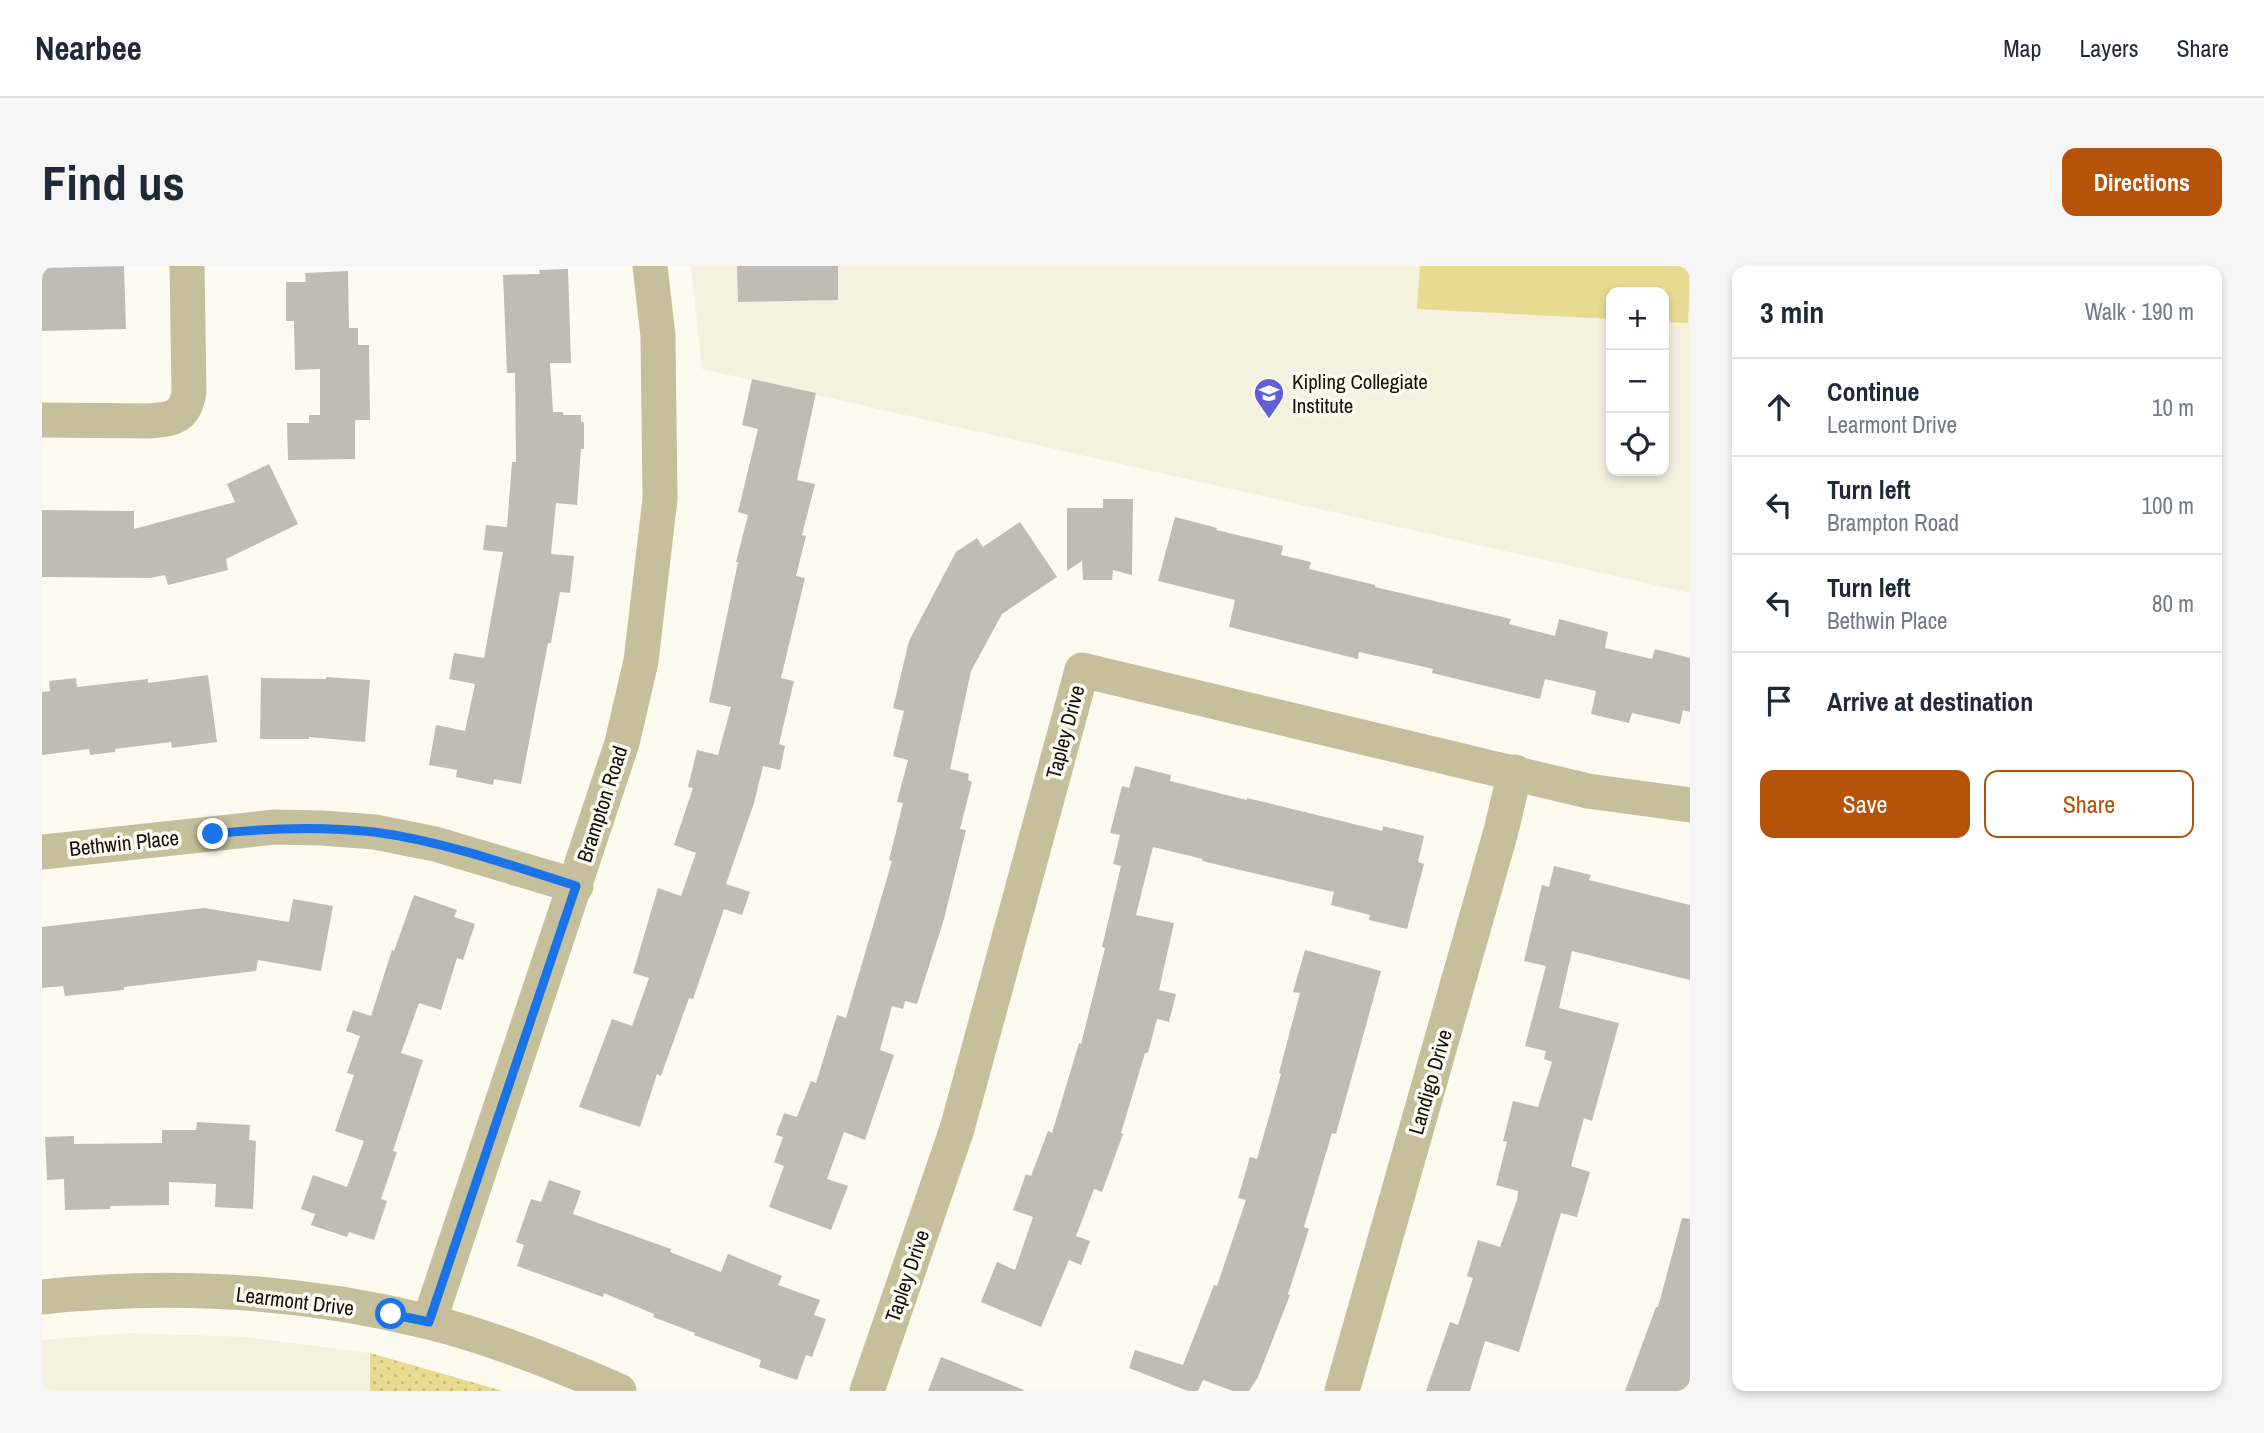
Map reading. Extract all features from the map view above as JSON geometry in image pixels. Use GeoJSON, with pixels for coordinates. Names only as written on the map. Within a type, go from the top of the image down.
{"type":"FeatureCollection","features":[{"type":"Feature","properties":{"kind":"street"},"geometry":{"type":"LineString","coordinates":[[42,420],[150,421],[167,419],[181,413],[187,405],[189,392],[187,266]]}},
{"type":"Feature","properties":{"kind":"street","name":"Brampton Road"},"geometry":{"type":"LineString","coordinates":[[429,1322],[622,743],[641,662],[660,499],[658,336],[650,266]]}},
{"type":"Feature","properties":{"kind":"street","name":"Tapley Drive"},"geometry":{"type":"LineString","coordinates":[[867,1391],[957,1129],[1082,670],[1587,791],[1690,805]]}},
{"type":"Feature","properties":{"kind":"street","name":"Landigo Drive"},"geometry":{"type":"LineString","coordinates":[[1342,1391],[1497,845],[1515,772]]}},
{"type":"Feature","properties":{"kind":"street","name":"Bethwin Place"},"geometry":{"type":"LineString","coordinates":[[42,852],[275,827],[321,828],[375,832],[435,844],[576,886]]}},
{"type":"Feature","properties":{"kind":"street","name":"Learmont Drive"},"geometry":{"type":"LineString","coordinates":[[42,1297],[135,1291],[262,1294],[330,1302],[429,1322],[561,1365],[619,1391]]}},
{"type":"Feature","properties":{"kind":"shaded area","name":"Kipling Collegiate Institute"},"geometry":{"type":"Polygon","coordinates":[[[691,266],[1690,266],[1690,593],[702,369],[691,266]]]}},
{"type":"Feature","properties":{"kind":"shaded area"},"geometry":{"type":"Polygon","coordinates":[[[1420,266],[1690,266],[1688,323],[1669,322],[1669,287],[1606,287],[1606,319],[1417,309],[1420,266]]]}},
{"type":"Feature","properties":{"kind":"shaded area"},"geometry":{"type":"Polygon","coordinates":[[[129,1333],[246,1337],[369,1353],[370,1391],[42,1391],[42,1340],[129,1333]]]}},
{"type":"Feature","properties":{"kind":"shaded area"},"geometry":{"type":"Polygon","coordinates":[[[370,1353],[503,1391],[370,1391],[370,1353]]]}},
{"type":"Feature","properties":{"kind":"building"},"geometry":{"type":"Polygon","coordinates":[[[124,266],[126,329],[42,331],[42,268],[124,266]]]}},
{"type":"Feature","properties":{"kind":"building"},"geometry":{"type":"Polygon","coordinates":[[[737,266],[838,266],[838,300],[738,302],[737,266]]]}},
{"type":"Feature","properties":{"kind":"building"},"geometry":{"type":"Polygon","coordinates":[[[568,269],[571,363],[550,363],[553,412],[581,415],[581,422],[584,422],[584,449],[581,449],[577,505],[556,503],[551,554],[574,556],[570,593],[560,592],[521,784],[494,779],[493,785],[456,777],[457,770],[429,765],[436,725],[465,731],[475,684],[449,679],[454,653],[484,658],[503,552],[483,550],[486,525],[507,527],[512,462],[516,462],[515,373],[507,373],[503,275],[540,274],[539,270],[568,269]]]}},
{"type":"Feature","properties":{"kind":"building"},"geometry":{"type":"Polygon","coordinates":[[[348,271],[349,328],[358,328],[358,345],[369,345],[370,420],[355,420],[355,459],[288,460],[287,423],[309,423],[309,415],[320,415],[320,369],[295,370],[294,321],[286,321],[286,282],[306,282],[305,273],[348,271]]]}},
{"type":"Feature","properties":{"kind":"building"},"geometry":{"type":"Polygon","coordinates":[[[752,379],[816,393],[797,480],[815,484],[802,535],[806,536],[796,576],[805,578],[781,678],[794,681],[779,744],[785,746],[780,770],[763,766],[754,803],[726,884],[750,892],[742,915],[724,909],[693,999],[689,998],[661,1076],[657,1074],[640,1127],[579,1107],[612,1019],[632,1026],[649,978],[633,973],[658,888],[681,896],[696,853],[674,845],[693,788],[688,787],[697,750],[718,755],[731,707],[709,702],[736,562],[748,515],[738,512],[758,429],[742,425],[752,379]]]}},
{"type":"Feature","properties":{"kind":"building"},"geometry":{"type":"Polygon","coordinates":[[[269,464],[298,524],[226,559],[228,570],[168,585],[165,575],[150,578],[42,577],[42,510],[134,511],[134,529],[235,502],[227,484],[269,464]]]}},
{"type":"Feature","properties":{"kind":"building"},"geometry":{"type":"Polygon","coordinates":[[[1103,499],[1133,499],[1132,575],[1113,570],[1112,580],[1083,580],[1082,561],[1067,571],[1067,508],[1103,508],[1103,499]]]}},
{"type":"Feature","properties":{"kind":"building"},"geometry":{"type":"Polygon","coordinates":[[[1175,517],[1283,546],[1281,555],[1311,562],[1309,569],[1511,619],[1509,624],[1555,636],[1559,619],[1608,632],[1605,648],[1652,659],[1655,649],[1690,658],[1690,712],[1683,710],[1680,724],[1632,713],[1629,723],[1591,714],[1596,691],[1545,679],[1540,699],[1432,673],[1433,669],[1359,652],[1358,659],[1229,627],[1235,600],[1158,581],[1175,517]]]}},
{"type":"Feature","properties":{"kind":"building"},"geometry":{"type":"Polygon","coordinates":[[[1020,522],[1057,577],[1002,614],[971,671],[950,769],[969,774],[968,780],[972,782],[960,829],[966,830],[944,919],[917,1004],[905,1001],[903,1009],[892,1006],[880,1050],[894,1055],[865,1140],[844,1132],[827,1179],[848,1186],[831,1230],[769,1207],[784,1166],[774,1162],[783,1137],[776,1135],[784,1113],[797,1117],[811,1081],[816,1083],[837,1015],[846,1018],[892,861],[889,860],[903,803],[897,802],[908,760],[893,756],[904,711],[893,708],[909,641],[956,552],[977,538],[983,547],[1020,522]]]}},
{"type":"Feature","properties":{"kind":"building"},"geometry":{"type":"Polygon","coordinates":[[[208,675],[217,742],[172,748],[171,742],[90,755],[89,749],[42,755],[42,692],[50,691],[49,681],[76,678],[77,687],[148,679],[148,683],[208,675]]]}},
{"type":"Feature","properties":{"kind":"building"},"geometry":{"type":"Polygon","coordinates":[[[326,677],[370,680],[365,742],[309,737],[260,739],[261,678],[326,677]]]}},
{"type":"Feature","properties":{"kind":"building"},"geometry":{"type":"Polygon","coordinates":[[[1135,766],[1171,775],[1170,781],[1247,800],[1382,831],[1383,826],[1424,836],[1418,862],[1424,864],[1407,929],[1369,920],[1370,915],[1331,905],[1334,892],[1153,847],[1136,915],[1174,923],[1159,990],[1176,994],[1169,1022],[1157,1019],[1121,1133],[1123,1134],[1102,1192],[1094,1189],[1076,1236],[1090,1241],[1081,1265],[1069,1260],[1041,1327],[981,1302],[997,1262],[1015,1270],[1033,1217],[1013,1210],[1026,1174],[1031,1176],[1048,1131],[1052,1133],[1079,1043],[1081,1044],[1105,948],[1102,947],[1121,866],[1113,864],[1120,835],[1110,833],[1122,786],[1129,788],[1135,766]]]}},
{"type":"Feature","properties":{"kind":"building"},"geometry":{"type":"Polygon","coordinates":[[[1554,866],[1591,875],[1589,880],[1690,905],[1690,980],[1572,951],[1559,1008],[1619,1023],[1592,1121],[1584,1118],[1571,1166],[1590,1172],[1577,1217],[1561,1213],[1519,1352],[1485,1341],[1470,1391],[1426,1391],[1450,1322],[1458,1325],[1473,1278],[1467,1276],[1478,1240],[1500,1247],[1517,1200],[1518,1191],[1496,1185],[1507,1142],[1503,1141],[1513,1101],[1538,1107],[1552,1062],[1544,1059],[1546,1051],[1525,1046],[1546,966],[1524,961],[1542,885],[1549,887],[1554,866]]]}},
{"type":"Feature","properties":{"kind":"building"},"geometry":{"type":"Polygon","coordinates":[[[414,895],[457,910],[454,917],[475,924],[463,960],[457,958],[441,1010],[419,1003],[401,1053],[423,1060],[393,1151],[397,1152],[381,1199],[387,1201],[374,1240],[349,1232],[347,1237],[311,1225],[315,1214],[301,1209],[313,1175],[347,1187],[364,1141],[335,1131],[354,1075],[347,1073],[360,1036],[346,1031],[353,1010],[371,1016],[392,950],[394,951],[414,895]]]}},
{"type":"Feature","properties":{"kind":"building"},"geometry":{"type":"Polygon","coordinates":[[[293,899],[333,906],[321,971],[258,960],[256,971],[124,987],[124,990],[65,996],[63,986],[42,988],[42,927],[204,908],[289,922],[293,899]]]}},
{"type":"Feature","properties":{"kind":"building"},"geometry":{"type":"Polygon","coordinates":[[[1305,950],[1381,971],[1336,1134],[1332,1133],[1304,1227],[1309,1229],[1288,1294],[1290,1295],[1258,1377],[1249,1391],[1233,1391],[1203,1380],[1198,1391],[1188,1391],[1129,1368],[1135,1350],[1183,1365],[1214,1285],[1217,1286],[1246,1200],[1238,1198],[1250,1157],[1257,1159],[1281,1074],[1279,1073],[1300,993],[1293,992],[1305,950]]]}},
{"type":"Feature","properties":{"kind":"building"},"geometry":{"type":"Polygon","coordinates":[[[197,1122],[250,1125],[249,1140],[256,1141],[253,1209],[215,1207],[216,1184],[169,1182],[169,1205],[65,1210],[64,1179],[47,1180],[45,1137],[74,1136],[74,1144],[162,1143],[162,1130],[196,1130],[197,1122]]]}},
{"type":"Feature","properties":{"kind":"building"},"geometry":{"type":"Polygon","coordinates":[[[549,1180],[581,1191],[573,1214],[671,1249],[670,1252],[721,1272],[728,1254],[782,1276],[778,1285],[820,1300],[814,1315],[826,1319],[812,1357],[806,1355],[797,1380],[759,1367],[761,1360],[694,1335],[695,1333],[653,1317],[654,1314],[604,1293],[603,1297],[517,1266],[524,1245],[516,1242],[531,1199],[541,1202],[549,1180]]]}},
{"type":"Feature","properties":{"kind":"building"},"geometry":{"type":"Polygon","coordinates":[[[1682,1218],[1690,1219],[1690,1391],[1625,1391],[1658,1307],[1682,1218]]]}},
{"type":"Feature","properties":{"kind":"building"},"geometry":{"type":"Polygon","coordinates":[[[941,1357],[1024,1390],[928,1391],[941,1357]]]}},
{"type":"Feature","properties":{"kind":"place","name":"Kipling Collegiate Institute"},"geometry":{"type":"Point","coordinates":[1269,420]}},
{"type":"Feature","properties":{"kind":"route"},"geometry":{"type":"LineString","coordinates":[[213,834],[275,827],[375,832],[435,844],[576,886],[429,1322],[391,1314]]}}]}
